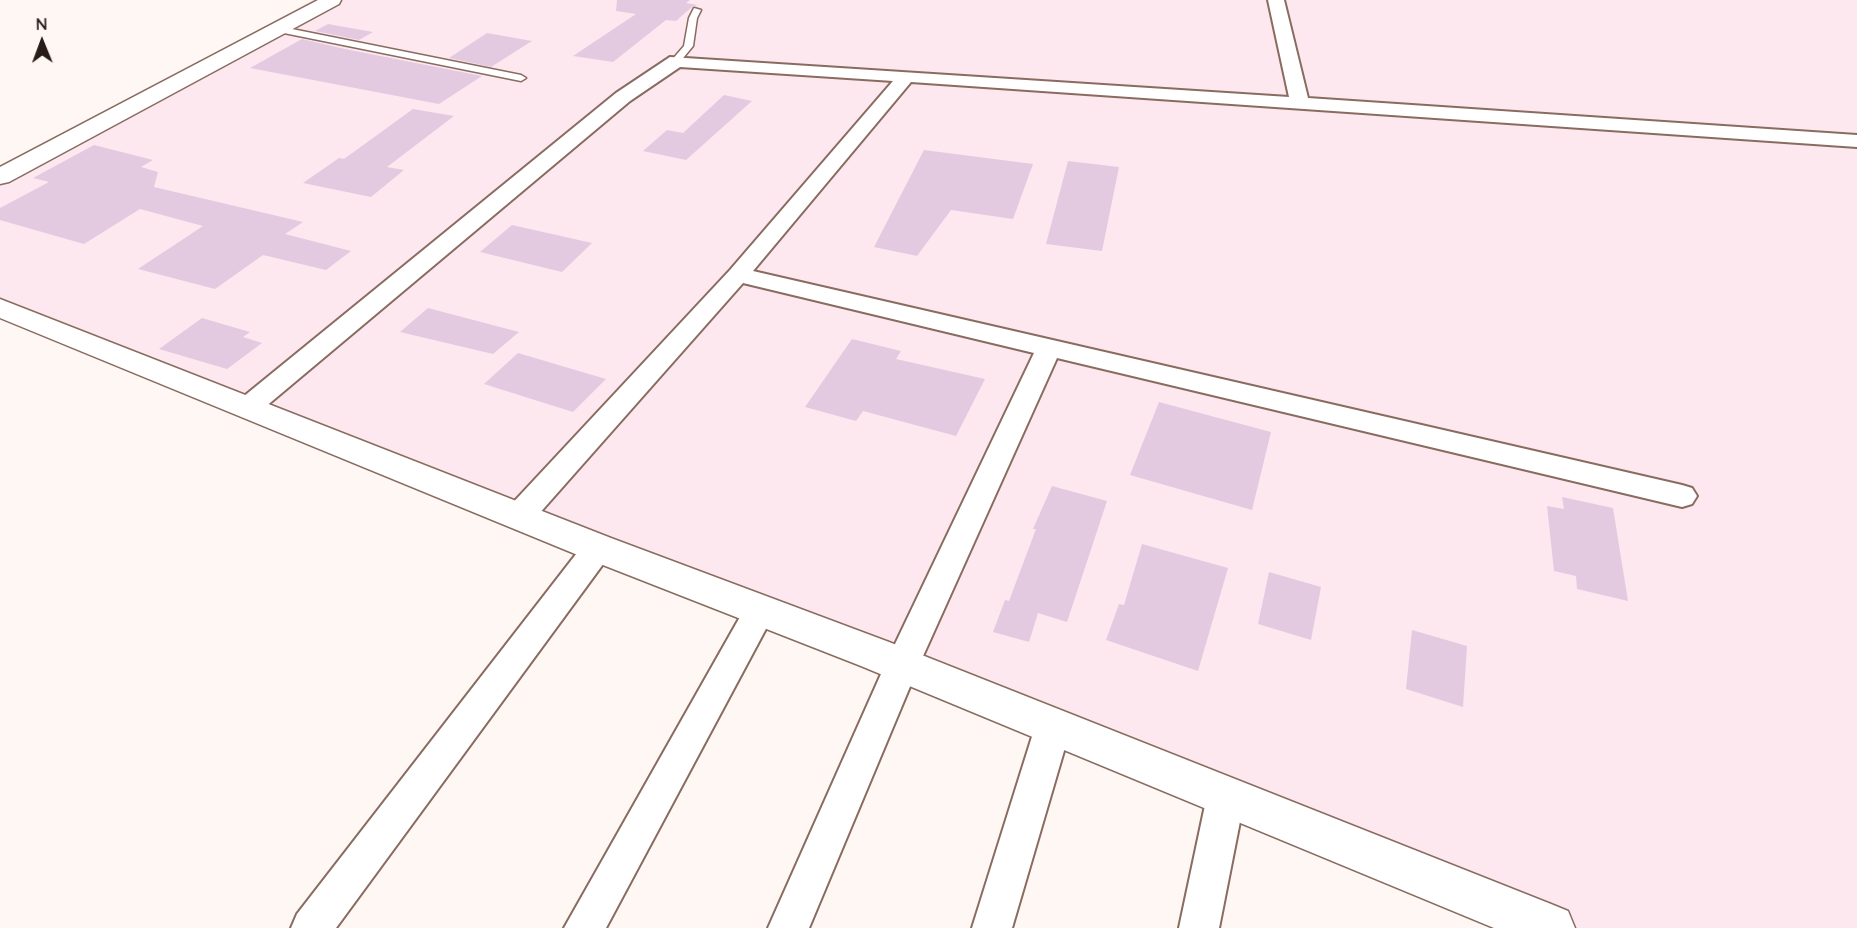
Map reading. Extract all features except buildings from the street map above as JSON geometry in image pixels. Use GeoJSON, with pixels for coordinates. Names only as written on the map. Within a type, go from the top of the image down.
{"type":"FeatureCollection","features":[{"type":"Feature","properties":{"kind":"main road"},"geometry":{"type":"LineString","coordinates":[[0,162],[311,0]]}},
{"type":"Feature","properties":{"kind":"main road"},"geometry":{"type":"LineString","coordinates":[[0,177],[332,0]]}},
{"type":"Feature","properties":{"kind":"main road"},"geometry":{"type":"LineString","coordinates":[[0,308],[598,548],[902,665],[1551,928]]}},
{"type":"Feature","properties":{"kind":"street"},"geometry":{"type":"LineString","coordinates":[[1276,0],[1300,102]]}},
{"type":"Feature","properties":{"kind":"street"},"geometry":{"type":"LineString","coordinates":[[248,407],[623,97],[676,61],[1857,141]]}},
{"type":"Feature","properties":{"kind":"street"},"geometry":{"type":"LineString","coordinates":[[519,516],[738,275],[906,77]]}},
{"type":"Feature","properties":{"kind":"street"},"geometry":{"type":"LineString","coordinates":[[738,275],[1682,496]]}},
{"type":"Feature","properties":{"kind":"street"},"geometry":{"type":"LineString","coordinates":[[788,928],[902,665],[1049,348]]}},
{"type":"Feature","properties":{"kind":"street"},"geometry":{"type":"LineString","coordinates":[[311,928],[598,548]]}},
{"type":"Feature","properties":{"kind":"street"},"geometry":{"type":"LineString","coordinates":[[584,928],[760,610]]}},
{"type":"Feature","properties":{"kind":"street"},"geometry":{"type":"LineString","coordinates":[[992,928],[1053,727]]}},
{"type":"Feature","properties":{"kind":"street"},"geometry":{"type":"LineString","coordinates":[[1199,928],[1226,796]]}},
{"type":"Feature","properties":{"kind":"lane"},"geometry":{"type":"LineString","coordinates":[[676,61],[688,46],[693,18],[698,10]]}},
{"type":"Feature","properties":{"kind":"lane"},"geometry":{"type":"LineString","coordinates":[[277,30],[521,78]]}},
{"type":"Feature","properties":{"kind":"shaded area"},"geometry":{"type":"Polygon","coordinates":[[[313,0],[1857,0],[1857,928],[1549,928],[0,308],[0,169],[313,0]]]}}]}
